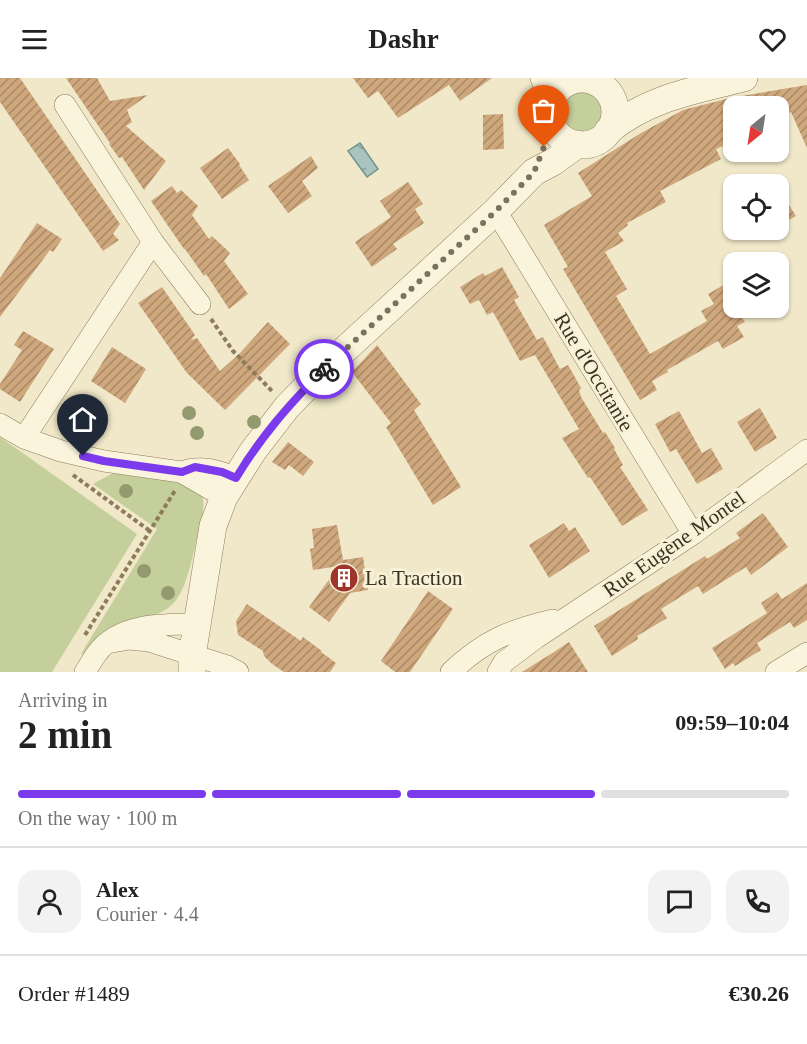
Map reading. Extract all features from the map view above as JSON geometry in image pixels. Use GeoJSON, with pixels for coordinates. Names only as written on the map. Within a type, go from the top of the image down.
{"type":"FeatureCollection","features":[{"type":"Feature","properties":{"kind":"street"},"geometry":{"type":"LineString","coordinates":[[547,101],[562,138],[578,144],[593,142],[624,117],[644,106],[673,95],[744,78]]}},
{"type":"Feature","properties":{"kind":"street"},"geometry":{"type":"LineString","coordinates":[[534,172],[544,147],[547,101],[565,83],[576,79],[588,79],[607,90],[615,110],[613,122],[608,131]]}},
{"type":"Feature","properties":{"kind":"street"},"geometry":{"type":"LineString","coordinates":[[607,90],[673,95]]}},
{"type":"Feature","properties":{"kind":"street"},"geometry":{"type":"LineString","coordinates":[[65,105],[153,242],[200,304]]}},
{"type":"Feature","properties":{"kind":"street"},"geometry":{"type":"LineString","coordinates":[[192,664],[213,525],[230,487],[253,451],[287,407],[336,358],[496,211],[534,172],[578,144]]}},
{"type":"Feature","properties":{"kind":"street","name":"Rue d'Occitanie"},"geometry":{"type":"LineString","coordinates":[[496,211],[693,534]]}},
{"type":"Feature","properties":{"kind":"street"},"geometry":{"type":"LineString","coordinates":[[24,438],[153,242]]}},
{"type":"Feature","properties":{"kind":"street"},"geometry":{"type":"LineString","coordinates":[[0,424],[40,445],[181,478],[211,491],[230,487]]}},
{"type":"Feature","properties":{"kind":"street","name":"Rue Eugène Montel"},"geometry":{"type":"LineString","coordinates":[[498,672],[504,662],[568,616],[693,534],[807,450]]}},
{"type":"Feature","properties":{"kind":"street"},"geometry":{"type":"LineString","coordinates":[[451,672],[470,653],[501,636],[568,616]]}},
{"type":"Feature","properties":{"kind":"street"},"geometry":{"type":"LineString","coordinates":[[85,672],[98,651],[128,631],[171,624],[198,624]]}},
{"type":"Feature","properties":{"kind":"street"},"geometry":{"type":"LineString","coordinates":[[107,643],[129,639],[149,641],[173,648],[192,664],[227,666],[238,672]]}},
{"type":"Feature","properties":{"kind":"street"},"geometry":{"type":"LineString","coordinates":[[776,672],[807,653]]}},
{"type":"Feature","properties":{"kind":"path"},"geometry":{"type":"LineString","coordinates":[[200,304],[233,351],[287,407]]}},
{"type":"Feature","properties":{"kind":"path"},"geometry":{"type":"LineString","coordinates":[[70,474],[150,531]]}},
{"type":"Feature","properties":{"kind":"path"},"geometry":{"type":"LineString","coordinates":[[83,639],[181,478]]}},
{"type":"Feature","properties":{"kind":"green space"},"geometry":{"type":"Polygon","coordinates":[[[582,92],[597,98],[603,113],[597,128],[582,134],[567,128],[561,113],[567,98],[582,92]]]}},
{"type":"Feature","properties":{"kind":"green space"},"geometry":{"type":"Polygon","coordinates":[[[0,437],[137,534],[52,672],[0,672],[0,437]]]}},
{"type":"Feature","properties":{"kind":"green space"},"geometry":{"type":"Polygon","coordinates":[[[121,471],[176,483],[195,490],[203,498],[203,513],[187,577],[174,603],[158,614],[106,631],[84,655],[81,654],[157,529],[93,484],[121,471]]]}},
{"type":"Feature","properties":{"kind":"water"},"geometry":{"type":"Polygon","coordinates":[[[360,143],[378,169],[367,177],[348,151],[360,143]]]}},
{"type":"Feature","properties":{"kind":"building"},"geometry":{"type":"Polygon","coordinates":[[[0,78],[20,78],[120,224],[113,234],[119,240],[103,251],[0,102],[0,78]]]}},
{"type":"Feature","properties":{"kind":"building"},"geometry":{"type":"Polygon","coordinates":[[[66,78],[97,78],[110,101],[148,95],[127,110],[132,122],[126,126],[166,161],[144,190],[122,157],[119,158],[109,144],[66,78]]]}},
{"type":"Feature","properties":{"kind":"building"},"geometry":{"type":"Polygon","coordinates":[[[353,78],[492,78],[460,101],[449,85],[398,118],[378,91],[368,98],[353,78]]]}},
{"type":"Feature","properties":{"kind":"building"},"geometry":{"type":"Polygon","coordinates":[[[807,85],[807,148],[791,112],[789,113],[789,96],[742,96],[807,85]]]}},
{"type":"Feature","properties":{"kind":"building"},"geometry":{"type":"Polygon","coordinates":[[[723,100],[723,146],[716,149],[721,159],[660,191],[666,202],[627,223],[628,225],[618,233],[624,241],[605,252],[627,289],[616,296],[650,354],[707,321],[701,311],[714,304],[708,294],[723,285],[723,318],[742,318],[745,322],[737,326],[744,337],[723,349],[718,341],[667,370],[668,372],[652,381],[657,390],[640,400],[563,269],[568,267],[544,225],[592,196],[578,173],[641,133],[683,110],[723,100]]]}},
{"type":"Feature","properties":{"kind":"building"},"geometry":{"type":"Polygon","coordinates":[[[503,114],[504,149],[483,150],[483,115],[503,114]]]}},
{"type":"Feature","properties":{"kind":"building"},"geometry":{"type":"Polygon","coordinates":[[[228,148],[249,180],[222,199],[200,168],[228,148]]]}},
{"type":"Feature","properties":{"kind":"building"},"geometry":{"type":"Polygon","coordinates":[[[311,156],[318,168],[302,181],[312,196],[288,213],[268,186],[311,156]]]}},
{"type":"Feature","properties":{"kind":"building"},"geometry":{"type":"Polygon","coordinates":[[[408,182],[423,204],[415,209],[424,223],[393,244],[397,249],[372,267],[355,242],[391,217],[380,201],[408,182]]]}},
{"type":"Feature","properties":{"kind":"building"},"geometry":{"type":"Polygon","coordinates":[[[172,186],[177,193],[181,190],[198,206],[192,215],[209,239],[212,236],[230,253],[224,261],[248,294],[229,309],[206,274],[204,276],[151,201],[172,186]]]}},
{"type":"Feature","properties":{"kind":"building"},"geometry":{"type":"Polygon","coordinates":[[[789,205],[796,216],[789,220],[789,205]]]}},
{"type":"Feature","properties":{"kind":"building"},"geometry":{"type":"Polygon","coordinates":[[[37,223],[62,239],[53,252],[50,250],[0,317],[0,278],[37,223]]]}},
{"type":"Feature","properties":{"kind":"building"},"geometry":{"type":"Polygon","coordinates":[[[502,267],[519,297],[514,300],[537,340],[543,337],[560,369],[568,365],[581,388],[579,390],[581,397],[615,448],[623,465],[620,467],[648,510],[622,526],[562,438],[579,429],[535,355],[520,361],[493,312],[487,315],[479,300],[470,304],[460,287],[483,273],[485,276],[502,267]]]}},
{"type":"Feature","properties":{"kind":"building"},"geometry":{"type":"Polygon","coordinates":[[[162,287],[195,335],[191,340],[197,338],[220,371],[268,322],[290,344],[225,410],[187,373],[138,303],[162,287]]]}},
{"type":"Feature","properties":{"kind":"building"},"geometry":{"type":"Polygon","coordinates":[[[23,331],[54,349],[20,402],[0,389],[0,384],[22,350],[14,345],[23,331]]]}},
{"type":"Feature","properties":{"kind":"building"},"geometry":{"type":"Polygon","coordinates":[[[377,345],[421,404],[414,410],[461,487],[433,505],[386,427],[391,423],[352,372],[377,345]]]}},
{"type":"Feature","properties":{"kind":"building"},"geometry":{"type":"Polygon","coordinates":[[[112,347],[146,369],[125,403],[91,381],[112,347]]]}},
{"type":"Feature","properties":{"kind":"building"},"geometry":{"type":"Polygon","coordinates":[[[760,408],[777,438],[755,452],[737,422],[760,408]]]}},
{"type":"Feature","properties":{"kind":"building"},"geometry":{"type":"Polygon","coordinates":[[[679,411],[702,453],[711,448],[723,469],[697,484],[676,449],[670,452],[655,424],[679,411]]]}},
{"type":"Feature","properties":{"kind":"building"},"geometry":{"type":"Polygon","coordinates":[[[288,442],[314,462],[303,476],[289,465],[285,470],[272,462],[288,442]]]}},
{"type":"Feature","properties":{"kind":"building"},"geometry":{"type":"Polygon","coordinates":[[[763,513],[788,547],[751,575],[746,567],[703,594],[698,586],[661,609],[667,618],[637,636],[638,639],[612,656],[594,626],[705,556],[707,559],[740,538],[736,533],[763,513]]]}},
{"type":"Feature","properties":{"kind":"building"},"geometry":{"type":"Polygon","coordinates":[[[564,523],[569,531],[575,527],[590,551],[549,578],[529,545],[564,523]]]}},
{"type":"Feature","properties":{"kind":"building","name":"La Traction"},"geometry":{"type":"Polygon","coordinates":[[[337,525],[343,560],[363,557],[368,590],[350,593],[329,622],[309,607],[339,566],[313,570],[310,549],[314,548],[312,529],[337,525]]]}},
{"type":"Feature","properties":{"kind":"building"},"geometry":{"type":"Polygon","coordinates":[[[807,583],[807,620],[794,628],[790,622],[757,643],[761,650],[735,666],[733,663],[725,669],[712,648],[767,613],[761,603],[777,592],[782,599],[807,583]]]}},
{"type":"Feature","properties":{"kind":"building"},"geometry":{"type":"Polygon","coordinates":[[[428,591],[453,609],[410,672],[395,672],[381,661],[428,591]]]}},
{"type":"Feature","properties":{"kind":"building"},"geometry":{"type":"Polygon","coordinates":[[[247,604],[301,641],[303,637],[322,651],[336,663],[330,672],[284,672],[272,664],[264,656],[263,651],[238,635],[236,621],[247,604]]]}},
{"type":"Feature","properties":{"kind":"building"},"geometry":{"type":"Polygon","coordinates":[[[569,642],[588,672],[522,672],[554,652],[569,642]]]}},
{"type":"Feature","properties":{"kind":"way so far"},"geometry":{"type":"LineString","coordinates":[[324,369],[496,211],[534,172],[544,147]]}},
{"type":"Feature","properties":{"kind":"place","name":"La Traction"},"geometry":{"type":"Point","coordinates":[344,578]}},
{"type":"Feature","properties":{"kind":"route"},"geometry":{"type":"LineString","coordinates":[[83,456],[182,472],[195,467],[222,472],[236,478],[253,451],[287,407],[324,369]]}}]}
